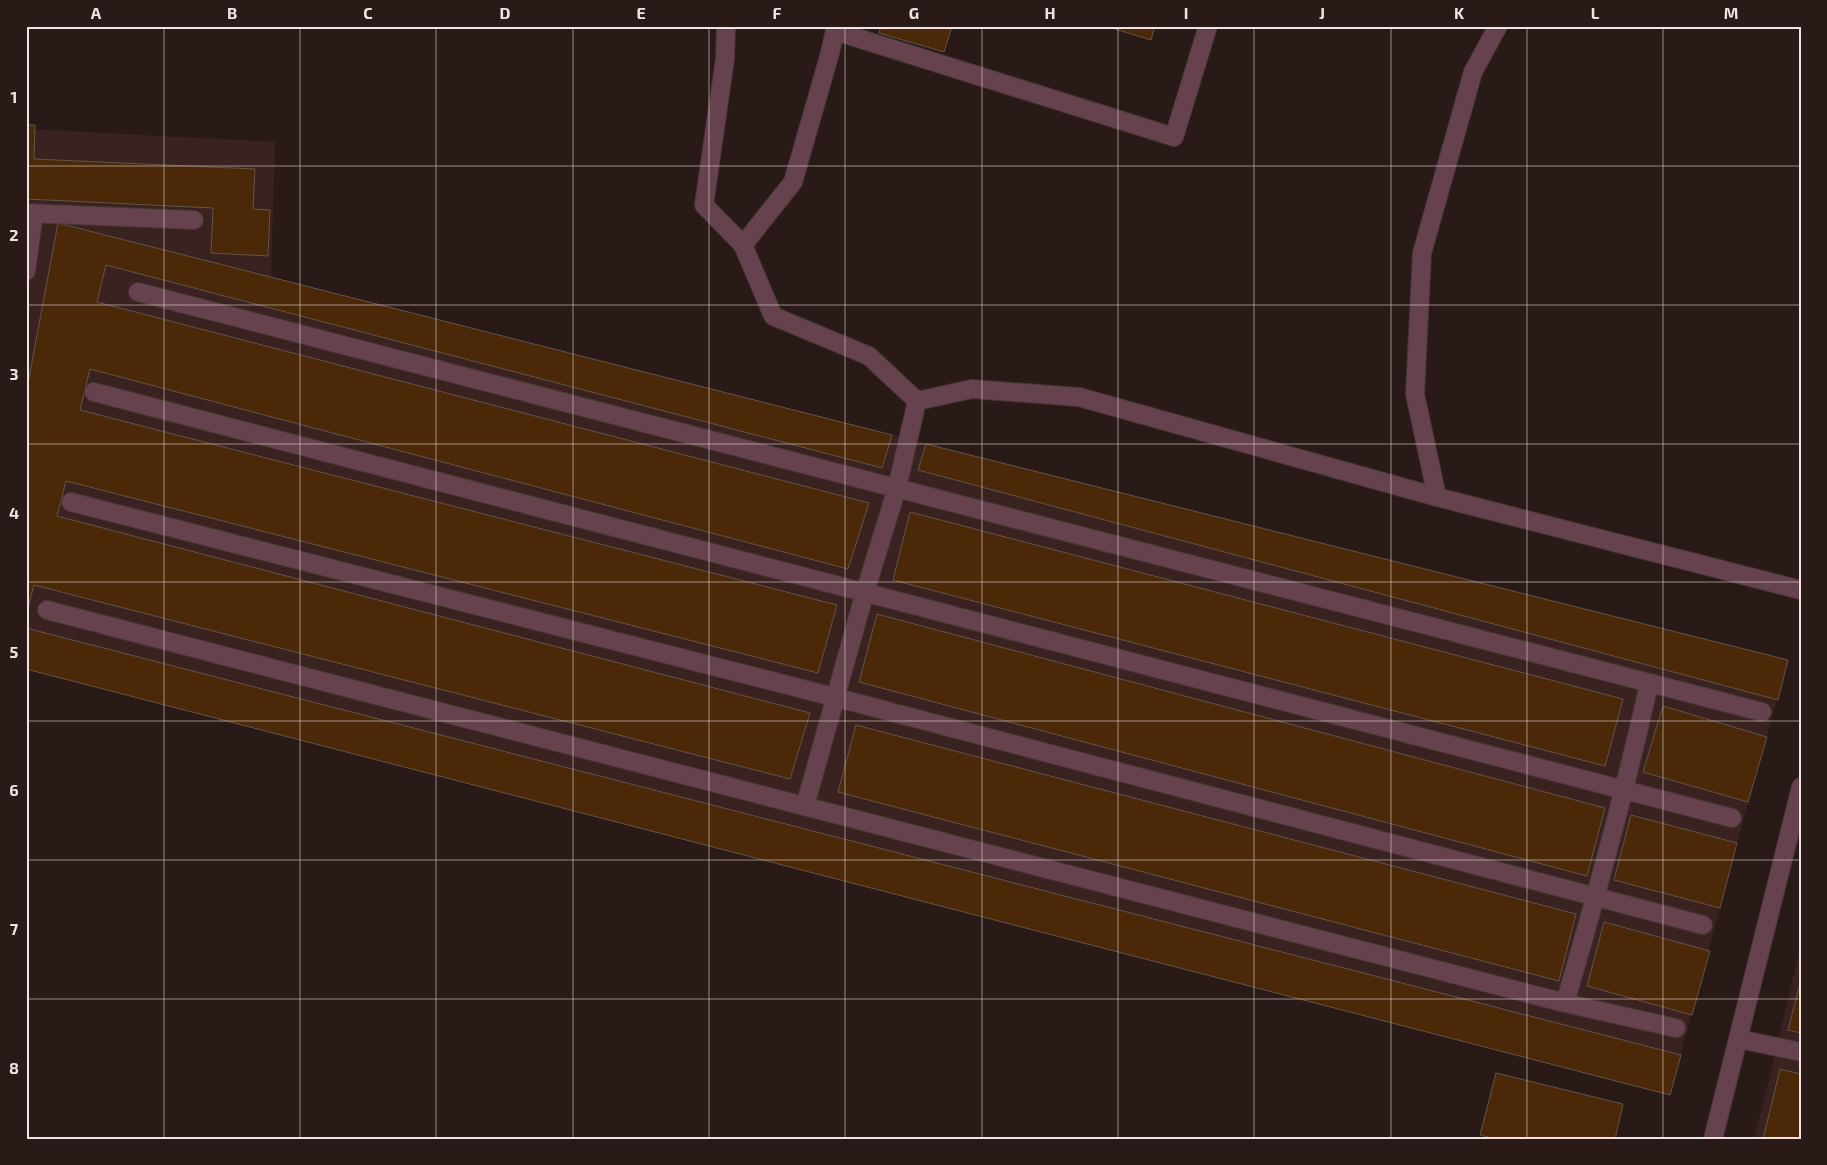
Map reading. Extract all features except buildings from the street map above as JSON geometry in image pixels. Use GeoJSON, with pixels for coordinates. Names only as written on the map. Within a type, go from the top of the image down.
{"type":"FeatureCollection","features":[{"type":"Feature","properties":{"kind":"lane"},"geometry":{"type":"LineString","coordinates":[[726,26],[725,59],[704,205],[743,245],[773,316],[869,356],[917,401]]}},
{"type":"Feature","properties":{"kind":"lane"},"geometry":{"type":"LineString","coordinates":[[743,245],[793,182],[830,54],[835,28],[1174,137],[1208,26]]}},
{"type":"Feature","properties":{"kind":"lane"},"geometry":{"type":"LineString","coordinates":[[1437,497],[1415,394],[1422,253],[1474,72],[1498,26]]}},
{"type":"Feature","properties":{"kind":"lane"},"geometry":{"type":"LineString","coordinates":[[26,271],[30,213],[194,220]]}},
{"type":"Feature","properties":{"kind":"lane"},"geometry":{"type":"LineString","coordinates":[[138,292],[1762,712]]}},
{"type":"Feature","properties":{"kind":"lane"},"geometry":{"type":"LineString","coordinates":[[917,401],[972,389],[1079,397],[1437,497],[1801,590]]}},
{"type":"Feature","properties":{"kind":"lane"},"geometry":{"type":"LineString","coordinates":[[94,392],[1732,818]]}},
{"type":"Feature","properties":{"kind":"lane"},"geometry":{"type":"LineString","coordinates":[[805,806],[834,697],[897,488],[917,401]]}},
{"type":"Feature","properties":{"kind":"lane"},"geometry":{"type":"LineString","coordinates":[[71,502],[834,697],[1703,925]]}},
{"type":"Feature","properties":{"kind":"lane"},"geometry":{"type":"LineString","coordinates":[[47,610],[1565,1003],[1676,1028]]}},
{"type":"Feature","properties":{"kind":"lane"},"geometry":{"type":"LineString","coordinates":[[1565,1003],[1625,790],[1649,684]]}},
{"type":"Feature","properties":{"kind":"lane"},"geometry":{"type":"LineString","coordinates":[[1713,1139],[1801,787]]}},
{"type":"Feature","properties":{"kind":"lane"},"geometry":{"type":"LineString","coordinates":[[1739,1039],[1801,1052]]}},
{"type":"Feature","properties":{"kind":"shaded area"},"geometry":{"type":"Polygon","coordinates":[[[26,129],[275,142],[271,278],[1788,660],[1670,1095],[26,669],[26,129]]]}},
{"type":"Feature","properties":{"kind":"shaded area"},"geometry":{"type":"Polygon","coordinates":[[[1801,944],[1801,1139],[1754,1139],[1769,1079],[1801,944]]]}}]}
